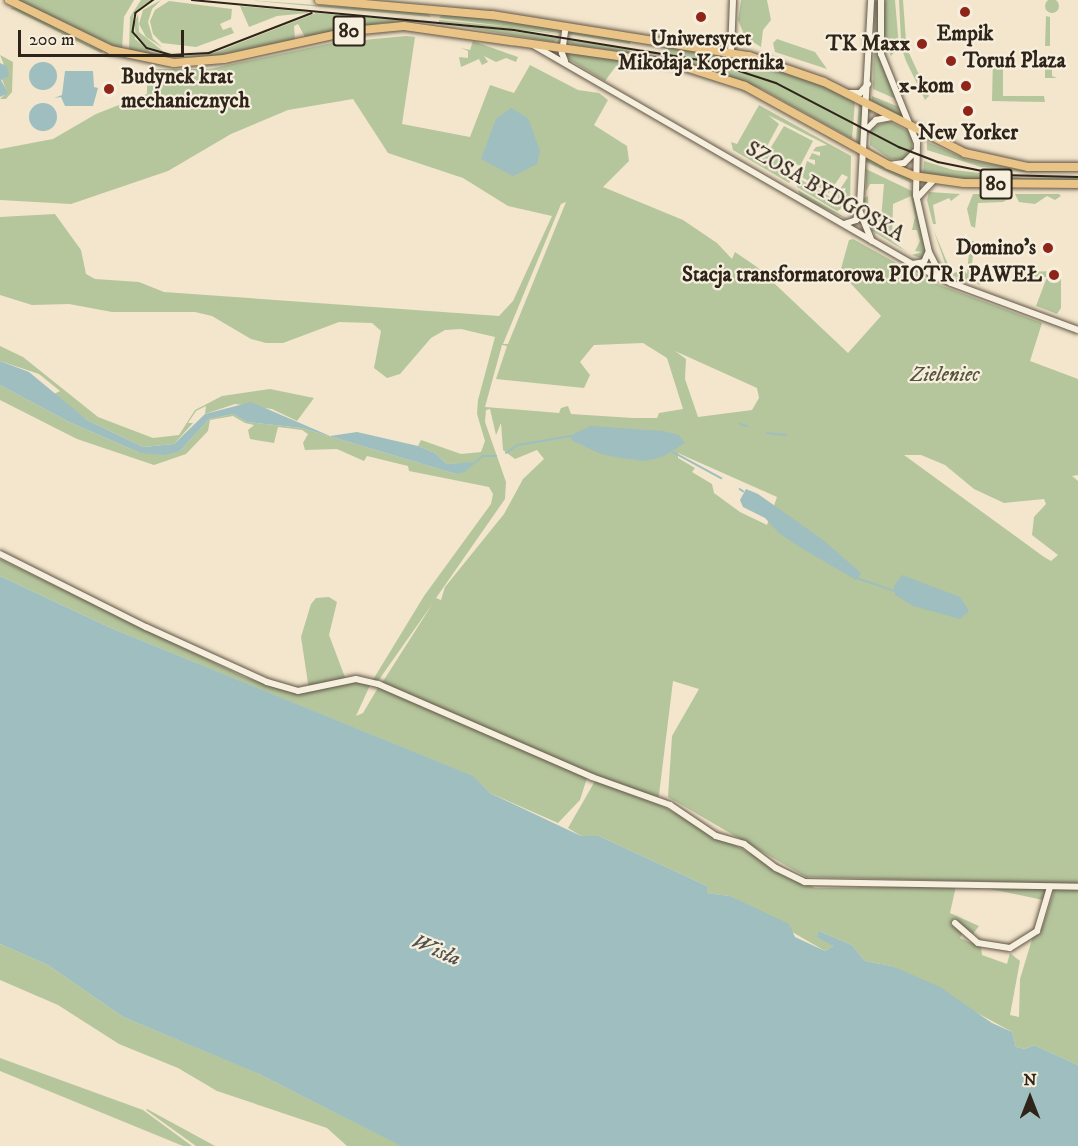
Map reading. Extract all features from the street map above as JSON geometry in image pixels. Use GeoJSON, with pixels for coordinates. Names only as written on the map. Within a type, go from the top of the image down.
{"type":"FeatureCollection","features":[{"type":"Feature","properties":{"kind":"main road","name":"SZOSA BYDGOSKA"},"geometry":{"type":"LineString","coordinates":[[9,0],[111,50],[174,63],[224,59],[379,27],[427,27],[676,64],[720,76],[765,95],[888,165]]}},
{"type":"Feature","properties":{"kind":"main road","name":"80"},"geometry":{"type":"LineString","coordinates":[[319,0],[566,26],[731,52],[800,71],[965,153],[1028,167],[1078,167]]}},
{"type":"Feature","properties":{"kind":"main road","name":"80"},"geometry":{"type":"LineString","coordinates":[[888,165],[914,176],[934,180],[1078,184]]}},
{"type":"Feature","properties":{"kind":"street"},"geometry":{"type":"LineString","coordinates":[[731,52],[733,0]]}},
{"type":"Feature","properties":{"kind":"street"},"geometry":{"type":"LineString","coordinates":[[843,224],[855,222],[860,205],[868,103],[871,0]]}},
{"type":"Feature","properties":{"kind":"street"},"geometry":{"type":"LineString","coordinates":[[882,0],[881,54],[917,146],[914,176],[928,252],[945,280]]}},
{"type":"Feature","properties":{"kind":"street"},"geometry":{"type":"LineString","coordinates":[[565,62],[563,46],[566,26]]}},
{"type":"Feature","properties":{"kind":"street","name":"SZOSA BYDGOSKA"},"geometry":{"type":"LineString","coordinates":[[525,41],[912,264],[945,280],[1078,330]]}},
{"type":"Feature","properties":{"kind":"street"},"geometry":{"type":"LineString","coordinates":[[848,93],[860,93],[869,81]]}},
{"type":"Feature","properties":{"kind":"street"},"geometry":{"type":"LineString","coordinates":[[865,134],[870,123],[892,116]]}},
{"type":"Feature","properties":{"kind":"street"},"geometry":{"type":"LineString","coordinates":[[888,165],[910,160],[917,146]]}},
{"type":"Feature","properties":{"kind":"street"},"geometry":{"type":"LineString","coordinates":[[917,198],[934,180]]}},
{"type":"Feature","properties":{"kind":"street"},"geometry":{"type":"LineString","coordinates":[[860,205],[872,242]]}},
{"type":"Feature","properties":{"kind":"street"},"geometry":{"type":"LineString","coordinates":[[912,264],[924,262],[928,252]]}},
{"type":"Feature","properties":{"kind":"street"},"geometry":{"type":"LineString","coordinates":[[0,554],[146,627],[267,682],[298,691],[356,679],[378,684],[592,777],[670,805],[716,836],[747,846],[776,868],[805,882],[974,883],[1078,887]]}},
{"type":"Feature","properties":{"kind":"street"},"geometry":{"type":"LineString","coordinates":[[955,923],[978,943],[1010,948],[1036,931],[1050,886]]}},
{"type":"Feature","properties":{"kind":"green space"},"geometry":{"type":"Polygon","coordinates":[[[1049,-1],[1055,-1],[1059,6],[1055,13],[1049,13],[1045,9],[1045,3],[1049,-1]]]}},
{"type":"Feature","properties":{"kind":"green space"},"geometry":{"type":"Polygon","coordinates":[[[18,0],[134,0],[124,17],[122,50],[18,0]]]}},
{"type":"Feature","properties":{"kind":"green space"},"geometry":{"type":"Polygon","coordinates":[[[141,0],[152,0],[133,16],[135,39],[151,52],[182,56],[214,53],[316,13],[430,22],[382,23],[305,37],[298,24],[294,26],[295,39],[216,56],[172,58],[129,51],[130,17],[141,0]]]}},
{"type":"Feature","properties":{"kind":"green space"},"geometry":{"type":"Polygon","coordinates":[[[161,0],[152,9],[148,22],[153,39],[163,48],[146,37],[139,24],[143,10],[161,0]]]}},
{"type":"Feature","properties":{"kind":"green space"},"geometry":{"type":"Polygon","coordinates":[[[247,0],[427,13],[431,17],[247,0]]]}},
{"type":"Feature","properties":{"kind":"green space"},"geometry":{"type":"Polygon","coordinates":[[[741,0],[767,0],[771,20],[763,30],[761,47],[745,37],[738,20],[741,0]]]}},
{"type":"Feature","properties":{"kind":"green space"},"geometry":{"type":"Polygon","coordinates":[[[875,0],[878,0],[878,52],[896,99],[873,89],[875,0]]]}},
{"type":"Feature","properties":{"kind":"green space"},"geometry":{"type":"Polygon","coordinates":[[[885,0],[895,0],[899,47],[891,56],[883,39],[885,0]]]}},
{"type":"Feature","properties":{"kind":"green space"},"geometry":{"type":"Polygon","coordinates":[[[899,0],[903,0],[906,41],[901,41],[899,0]]]}},
{"type":"Feature","properties":{"kind":"green space"},"geometry":{"type":"Polygon","coordinates":[[[169,1],[232,9],[231,19],[220,24],[223,30],[231,27],[234,33],[196,47],[162,43],[153,34],[150,21],[155,10],[169,1]]]}},
{"type":"Feature","properties":{"kind":"green space"},"geometry":{"type":"Polygon","coordinates":[[[240,6],[308,13],[277,16],[249,27],[240,6]]]}},
{"type":"Feature","properties":{"kind":"green space"},"geometry":{"type":"Polygon","coordinates":[[[17,7],[103,51],[101,53],[10,8],[17,7]]]}},
{"type":"Feature","properties":{"kind":"green space"},"geometry":{"type":"Polygon","coordinates":[[[138,14],[139,32],[164,52],[147,47],[136,36],[134,24],[138,14]]]}},
{"type":"Feature","properties":{"kind":"green space"},"geometry":{"type":"Polygon","coordinates":[[[443,14],[558,29],[560,33],[439,18],[443,14]]]}},
{"type":"Feature","properties":{"kind":"green space"},"geometry":{"type":"Polygon","coordinates":[[[1046,16],[1050,17],[1050,46],[1045,46],[1046,16]]]}},
{"type":"Feature","properties":{"kind":"green space"},"geometry":{"type":"Polygon","coordinates":[[[439,20],[513,27],[560,34],[439,22],[439,20]]]}},
{"type":"Feature","properties":{"kind":"green space"},"geometry":{"type":"Polygon","coordinates":[[[439,23],[505,30],[559,38],[553,42],[439,23]]]}},
{"type":"Feature","properties":{"kind":"green space"},"geometry":{"type":"Polygon","coordinates":[[[573,31],[631,40],[630,44],[568,34],[573,31]]]}},
{"type":"Feature","properties":{"kind":"green space","name":"Zieleniec"},"geometry":{"type":"Polygon","coordinates":[[[415,37],[402,124],[470,137],[490,85],[514,93],[530,65],[578,90],[599,93],[608,100],[594,125],[627,146],[629,161],[603,187],[683,220],[717,243],[732,259],[735,252],[757,267],[848,353],[881,316],[840,272],[849,240],[853,239],[929,281],[1042,323],[1030,361],[1078,379],[1078,475],[1072,476],[1078,481],[1078,884],[806,877],[668,797],[672,736],[699,689],[673,681],[658,803],[382,683],[433,603],[378,681],[371,683],[424,596],[491,504],[493,494],[489,487],[409,471],[408,466],[367,456],[364,461],[337,449],[305,450],[303,443],[308,434],[302,430],[278,427],[274,443],[250,439],[248,430],[254,425],[245,423],[233,416],[210,420],[208,431],[186,454],[154,465],[77,439],[0,400],[0,385],[69,422],[140,453],[180,451],[209,419],[233,414],[247,422],[302,428],[456,474],[474,463],[447,464],[435,453],[418,446],[421,440],[461,454],[481,452],[485,441],[477,414],[478,400],[495,337],[461,329],[445,330],[431,338],[400,374],[387,378],[374,368],[381,331],[372,323],[339,322],[283,343],[266,343],[251,339],[212,316],[195,312],[112,312],[69,304],[32,305],[0,295],[0,217],[55,214],[81,250],[86,274],[95,279],[139,282],[164,292],[499,316],[513,301],[552,216],[508,206],[463,178],[388,153],[353,99],[288,110],[231,134],[168,171],[71,204],[0,200],[0,149],[53,139],[96,114],[147,94],[147,75],[151,69],[209,69],[332,43],[415,37]],[[566,202],[561,204],[503,344],[508,344],[566,202]],[[643,343],[594,345],[580,362],[590,375],[584,388],[496,379],[507,346],[502,345],[485,407],[559,413],[561,408],[568,406],[571,414],[633,418],[657,418],[659,413],[683,409],[667,358],[643,343]],[[675,351],[686,359],[685,379],[698,417],[752,410],[759,398],[757,388],[675,351]],[[490,409],[486,410],[485,422],[506,482],[505,499],[436,598],[441,600],[445,587],[504,514],[523,479],[544,459],[537,450],[515,459],[503,450],[501,423],[496,435],[490,409]],[[678,453],[678,458],[695,468],[692,472],[712,484],[714,493],[740,512],[767,525],[777,497],[678,453]],[[904,455],[1044,557],[1051,561],[1058,555],[1032,535],[1034,517],[1046,504],[1044,499],[1004,503],[974,489],[945,465],[921,455],[904,455]]]}},
{"type":"Feature","properties":{"kind":"green space"},"geometry":{"type":"Polygon","coordinates":[[[567,39],[630,49],[629,53],[572,45],[567,39]]]}},
{"type":"Feature","properties":{"kind":"green space"},"geometry":{"type":"Polygon","coordinates":[[[777,39],[815,52],[827,69],[775,52],[773,43],[777,39]]]}},
{"type":"Feature","properties":{"kind":"green space"},"geometry":{"type":"Polygon","coordinates":[[[473,41],[518,57],[516,62],[506,58],[496,62],[484,56],[488,62],[482,65],[479,59],[461,67],[459,57],[468,58],[468,51],[461,48],[470,50],[473,41]]]}},
{"type":"Feature","properties":{"kind":"green space"},"geometry":{"type":"Polygon","coordinates":[[[636,41],[751,59],[819,83],[855,101],[852,139],[762,89],[692,65],[632,54],[665,57],[666,47],[636,41]]]}},
{"type":"Feature","properties":{"kind":"green space"},"geometry":{"type":"Polygon","coordinates":[[[908,51],[929,96],[925,100],[906,61],[903,52],[908,51]]]}},
{"type":"Feature","properties":{"kind":"green space"},"geometry":{"type":"Polygon","coordinates":[[[564,52],[628,60],[616,66],[605,81],[565,57],[564,52]]]}},
{"type":"Feature","properties":{"kind":"green space"},"geometry":{"type":"Polygon","coordinates":[[[0,55],[13,62],[12,92],[6,99],[0,99],[7,92],[2,79],[8,75],[0,55]]]}},
{"type":"Feature","properties":{"kind":"green space"},"geometry":{"type":"Polygon","coordinates":[[[993,56],[1003,56],[1003,96],[1044,96],[1045,102],[992,101],[993,56]]]}},
{"type":"Feature","properties":{"kind":"green space"},"geometry":{"type":"Polygon","coordinates":[[[1045,56],[1056,56],[1052,57],[1052,76],[1057,78],[1045,78],[1045,56]]]}},
{"type":"Feature","properties":{"kind":"green space"},"geometry":{"type":"Polygon","coordinates":[[[872,96],[899,107],[903,118],[872,101],[872,96]]]}},
{"type":"Feature","properties":{"kind":"green space"},"geometry":{"type":"Polygon","coordinates":[[[859,103],[864,106],[861,145],[856,141],[859,103]]]}},
{"type":"Feature","properties":{"kind":"green space"},"geometry":{"type":"Polygon","coordinates":[[[759,105],[851,156],[850,204],[837,211],[797,187],[798,178],[839,202],[837,194],[848,177],[842,174],[829,193],[802,177],[807,161],[815,165],[815,160],[809,159],[812,153],[820,156],[820,152],[813,151],[816,147],[827,145],[768,115],[779,124],[765,150],[749,147],[761,158],[765,157],[784,126],[813,141],[800,166],[787,159],[780,167],[794,177],[789,183],[733,150],[731,142],[737,144],[759,105]]]}},
{"type":"Feature","properties":{"kind":"green space"},"geometry":{"type":"Polygon","coordinates":[[[888,121],[908,131],[913,139],[911,154],[903,160],[890,159],[870,145],[871,128],[888,121]]]}},
{"type":"Feature","properties":{"kind":"green space"},"geometry":{"type":"Polygon","coordinates":[[[927,142],[968,160],[1022,170],[1078,172],[1022,172],[981,167],[927,150],[927,142]]]}},
{"type":"Feature","properties":{"kind":"green space"},"geometry":{"type":"Polygon","coordinates":[[[867,158],[910,179],[911,183],[866,162],[867,158]]]}},
{"type":"Feature","properties":{"kind":"green space"},"geometry":{"type":"Polygon","coordinates":[[[924,161],[953,170],[1024,178],[1078,177],[1078,180],[966,180],[923,175],[924,161]]]}},
{"type":"Feature","properties":{"kind":"green space"},"geometry":{"type":"Polygon","coordinates":[[[866,169],[912,191],[926,252],[923,259],[912,255],[922,252],[915,251],[920,241],[917,230],[912,230],[915,217],[911,196],[893,204],[892,241],[907,252],[869,229],[863,199],[868,196],[869,219],[881,219],[884,184],[870,184],[866,191],[866,169]]]}},
{"type":"Feature","properties":{"kind":"green space"},"geometry":{"type":"Polygon","coordinates":[[[798,190],[851,221],[801,197],[798,190]]]}},
{"type":"Feature","properties":{"kind":"green space"},"geometry":{"type":"Polygon","coordinates":[[[929,192],[960,194],[951,201],[949,198],[933,205],[936,224],[933,224],[927,200],[929,192]]]}},
{"type":"Feature","properties":{"kind":"green space"},"geometry":{"type":"Polygon","coordinates":[[[973,194],[1010,194],[1010,198],[1003,202],[978,203],[975,228],[971,226],[967,209],[973,194]]]}},
{"type":"Feature","properties":{"kind":"green space"},"geometry":{"type":"Polygon","coordinates":[[[1015,194],[1059,194],[1061,196],[1055,200],[1047,196],[1035,204],[1019,202],[1015,194]]]}},
{"type":"Feature","properties":{"kind":"green space"},"geometry":{"type":"Polygon","coordinates":[[[934,231],[952,274],[963,269],[967,274],[970,241],[974,241],[971,277],[981,281],[980,285],[968,278],[967,280],[954,276],[948,272],[934,231]]]}},
{"type":"Feature","properties":{"kind":"green space"},"geometry":{"type":"Polygon","coordinates":[[[1061,271],[1061,308],[1057,314],[1036,306],[1047,277],[1016,276],[1018,272],[1061,271]]]}},
{"type":"Feature","properties":{"kind":"green space"},"geometry":{"type":"Polygon","coordinates":[[[0,346],[23,357],[98,417],[153,438],[179,435],[195,410],[222,396],[270,389],[314,398],[297,421],[272,409],[235,404],[205,414],[206,406],[196,411],[188,423],[193,423],[174,444],[143,447],[87,420],[52,395],[60,391],[39,374],[0,361],[0,346]]]}},
{"type":"Feature","properties":{"kind":"green space"},"geometry":{"type":"Polygon","coordinates":[[[0,559],[244,677],[293,693],[309,690],[301,637],[311,604],[316,598],[329,597],[337,602],[329,635],[346,680],[371,683],[356,716],[363,713],[379,686],[587,778],[580,800],[558,823],[490,793],[472,776],[111,628],[0,576],[0,559]]]}},
{"type":"Feature","properties":{"kind":"green space"},"geometry":{"type":"Polygon","coordinates":[[[595,781],[662,806],[815,888],[956,886],[950,913],[979,926],[972,935],[965,929],[960,938],[981,947],[982,955],[1007,964],[1010,953],[1020,961],[1010,1015],[1019,1017],[1020,979],[1033,936],[1042,928],[1055,888],[1078,890],[1078,1065],[1034,1045],[1025,1049],[1016,1047],[1012,1032],[892,966],[865,961],[852,945],[819,931],[833,946],[825,951],[730,896],[706,893],[707,886],[599,836],[581,836],[568,828],[595,781]]]}},
{"type":"Feature","properties":{"kind":"green space"},"geometry":{"type":"Polygon","coordinates":[[[976,886],[1048,888],[1043,900],[976,886]]]}},
{"type":"Feature","properties":{"kind":"green space"},"geometry":{"type":"Polygon","coordinates":[[[0,944],[48,965],[123,1017],[255,1072],[402,1146],[347,1146],[327,1128],[217,1091],[178,1068],[119,1044],[58,1005],[0,980],[0,944]]]}},
{"type":"Feature","properties":{"kind":"green space"},"geometry":{"type":"Polygon","coordinates":[[[0,1058],[143,1110],[192,1146],[183,1146],[0,1071],[0,1058]]]}},
{"type":"Feature","properties":{"kind":"green space"},"geometry":{"type":"Polygon","coordinates":[[[147,1109],[215,1146],[196,1146],[147,1109]]]}},
{"type":"Feature","properties":{"kind":"water"},"geometry":{"type":"Polygon","coordinates":[[[43,62],[53,66],[57,76],[53,86],[43,90],[33,86],[29,76],[33,66],[43,62]]]}},
{"type":"Feature","properties":{"kind":"water"},"geometry":{"type":"Polygon","coordinates":[[[0,63],[7,66],[9,76],[1,80],[8,93],[0,97],[0,63]]]}},
{"type":"Feature","properties":{"kind":"water"},"geometry":{"type":"Polygon","coordinates":[[[65,71],[93,71],[94,87],[98,88],[93,106],[65,106],[61,97],[54,98],[62,95],[65,71]]]}},
{"type":"Feature","properties":{"kind":"water"},"geometry":{"type":"Polygon","coordinates":[[[43,103],[53,107],[57,117],[53,127],[43,131],[33,127],[29,117],[33,107],[43,103]]]}},
{"type":"Feature","properties":{"kind":"water"},"geometry":{"type":"Polygon","coordinates":[[[511,108],[528,118],[540,151],[537,164],[513,176],[481,159],[496,119],[511,108]]]}},
{"type":"Feature","properties":{"kind":"water"},"geometry":{"type":"Polygon","coordinates":[[[0,361],[29,372],[87,420],[143,447],[174,444],[205,414],[251,402],[330,436],[357,432],[418,446],[435,453],[447,464],[476,462],[465,472],[456,474],[302,428],[247,422],[233,414],[209,419],[180,451],[164,455],[140,453],[69,422],[0,385],[0,361]]]}},
{"type":"Feature","properties":{"kind":"water"},"geometry":{"type":"Polygon","coordinates":[[[590,426],[663,431],[679,435],[685,443],[662,457],[645,461],[621,458],[601,454],[573,441],[570,436],[590,426]]]}},
{"type":"Feature","properties":{"kind":"water"},"geometry":{"type":"Polygon","coordinates":[[[746,489],[758,494],[823,540],[861,573],[856,580],[803,549],[780,534],[765,518],[743,507],[740,500],[746,489]]]}},
{"type":"Feature","properties":{"kind":"water"},"geometry":{"type":"Polygon","coordinates":[[[902,575],[960,597],[969,611],[960,619],[913,606],[895,595],[894,586],[902,575]]]}},
{"type":"Feature","properties":{"kind":"water","name":"Wisła"},"geometry":{"type":"Polygon","coordinates":[[[0,576],[111,628],[473,776],[490,793],[581,836],[599,836],[707,886],[707,893],[730,896],[789,924],[795,937],[825,951],[833,946],[817,937],[819,931],[852,945],[865,961],[892,966],[940,987],[992,1023],[1012,1032],[1016,1047],[1025,1049],[1034,1045],[1078,1065],[1078,1146],[401,1146],[259,1074],[123,1017],[48,965],[0,944],[0,576]]]}},
{"type":"Feature","properties":{"kind":"waterway"},"geometry":{"type":"LineString","coordinates":[[740,424],[747,426]]}},
{"type":"Feature","properties":{"kind":"waterway"},"geometry":{"type":"LineString","coordinates":[[767,433],[786,435]]}},
{"type":"Feature","properties":{"kind":"waterway"},"geometry":{"type":"LineString","coordinates":[[506,453],[518,445],[570,436]]}},
{"type":"Feature","properties":{"kind":"waterway"},"geometry":{"type":"LineString","coordinates":[[673,452],[721,478]]}},
{"type":"Feature","properties":{"kind":"waterway"},"geometry":{"type":"LineString","coordinates":[[476,462],[483,456],[496,456]]}},
{"type":"Feature","properties":{"kind":"waterway"},"geometry":{"type":"LineString","coordinates":[[857,578],[895,591]]}},
{"type":"Feature","properties":{"kind":"tram line"},"geometry":{"type":"LineString","coordinates":[[154,0],[136,13],[133,32],[147,48],[171,55],[209,53],[312,13]]}},
{"type":"Feature","properties":{"kind":"tram line"},"geometry":{"type":"LineString","coordinates":[[192,0],[514,30],[712,62],[776,83],[899,147],[938,162],[1002,175],[1078,177]]}},
{"type":"Feature","properties":{"kind":"place","name":"Empik"},"geometry":{"type":"Point","coordinates":[965,12]}},
{"type":"Feature","properties":{"kind":"place","name":"Uniwersytet Mikołaja Kopernika"},"geometry":{"type":"Point","coordinates":[701,17]}},
{"type":"Feature","properties":{"kind":"place","name":"TK Maxx"},"geometry":{"type":"Point","coordinates":[922,44]}},
{"type":"Feature","properties":{"kind":"place","name":"Toruń Plaza"},"geometry":{"type":"Point","coordinates":[951,61]}},
{"type":"Feature","properties":{"kind":"place","name":"x-kom"},"geometry":{"type":"Point","coordinates":[966,86]}},
{"type":"Feature","properties":{"kind":"place","name":"Budynek krat mechanicznych"},"geometry":{"type":"Point","coordinates":[109,89]}},
{"type":"Feature","properties":{"kind":"place","name":"New Yorker"},"geometry":{"type":"Point","coordinates":[968,111]}},
{"type":"Feature","properties":{"kind":"place","name":"Domino's"},"geometry":{"type":"Point","coordinates":[1048,248]}},
{"type":"Feature","properties":{"kind":"place","name":"Stacja transformatorowa PIOTR i PAWEŁ"},"geometry":{"type":"Point","coordinates":[1054,275]}}]}
